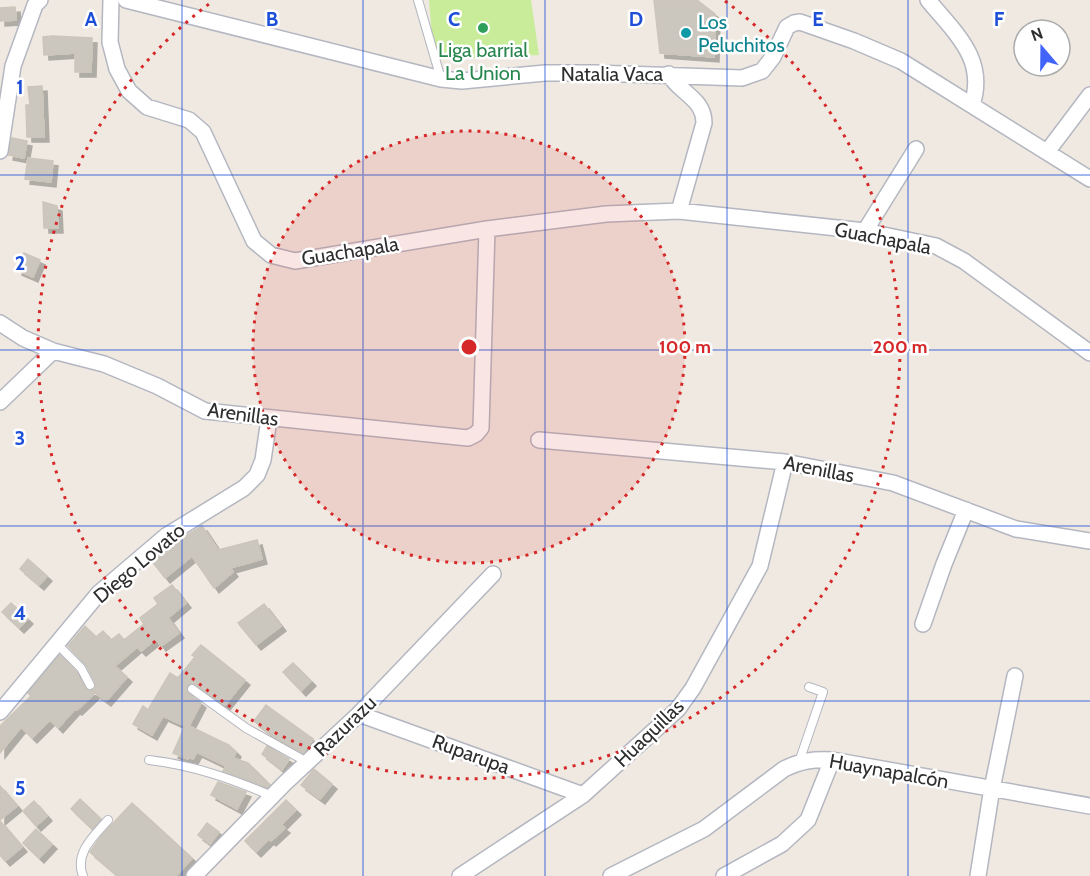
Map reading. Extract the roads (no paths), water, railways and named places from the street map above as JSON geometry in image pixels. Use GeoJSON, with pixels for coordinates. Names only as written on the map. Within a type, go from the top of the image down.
{"type":"FeatureCollection","features":[{"type":"Feature","properties":{"kind":"street"},"geometry":{"type":"LineString","coordinates":[[0,151],[13,66],[35,5],[40,0]]}},
{"type":"Feature","properties":{"kind":"street","name":"Guachapala"},"geometry":{"type":"LineString","coordinates":[[111,0],[110,42],[117,69],[129,91],[147,107],[189,120],[203,132],[254,241],[271,255],[295,261],[487,229],[606,214],[679,211],[865,231],[936,246],[964,261],[1090,352]]}},
{"type":"Feature","properties":{"kind":"street","name":"Natalia Vaca"},"geometry":{"type":"LineString","coordinates":[[126,0],[441,79],[462,81],[545,74],[669,74],[742,78],[752,76],[768,65],[787,27],[800,22],[901,61],[1090,180]]}},
{"type":"Feature","properties":{"kind":"street"},"geometry":{"type":"LineString","coordinates":[[928,0],[967,49],[974,63],[976,92],[972,105]]}},
{"type":"Feature","properties":{"kind":"street"},"geometry":{"type":"LineString","coordinates":[[669,74],[674,83],[692,96],[702,107],[704,115],[704,123],[679,211]]}},
{"type":"Feature","properties":{"kind":"street"},"geometry":{"type":"LineString","coordinates":[[1047,152],[1090,95]]}},
{"type":"Feature","properties":{"kind":"street"},"geometry":{"type":"LineString","coordinates":[[865,231],[916,149]]}},
{"type":"Feature","properties":{"kind":"street","name":"Arenillas"},"geometry":{"type":"LineString","coordinates":[[0,323],[23,338],[53,351],[104,364],[157,386],[206,411],[468,438],[481,428],[487,229]]}},
{"type":"Feature","properties":{"kind":"street"},"geometry":{"type":"LineString","coordinates":[[0,402],[53,351]]}},
{"type":"Feature","properties":{"kind":"street","name":"Diego Lovato"},"geometry":{"type":"LineString","coordinates":[[0,712],[99,593],[158,543],[244,488],[257,475],[263,460],[269,419]]}},
{"type":"Feature","properties":{"kind":"street","name":"Arenillas"},"geometry":{"type":"LineString","coordinates":[[539,440],[786,462],[893,483],[1016,529],[1090,541]]}},
{"type":"Feature","properties":{"kind":"street","name":"Huaquillas"},"geometry":{"type":"LineString","coordinates":[[460,876],[583,795],[678,709],[693,688],[760,566],[786,462]]}},
{"type":"Feature","properties":{"kind":"street"},"geometry":{"type":"LineString","coordinates":[[923,624],[966,510]]}},
{"type":"Feature","properties":{"kind":"street","name":"Razurazu"},"geometry":{"type":"LineString","coordinates":[[194,876],[272,796],[359,714],[493,574]]}},
{"type":"Feature","properties":{"kind":"street"},"geometry":{"type":"LineString","coordinates":[[978,876],[992,789],[1015,676]]}},
{"type":"Feature","properties":{"kind":"street","name":"Ruparupa"},"geometry":{"type":"LineString","coordinates":[[359,714],[583,795]]}},
{"type":"Feature","properties":{"kind":"street","name":"Huaynapalcón"},"geometry":{"type":"LineString","coordinates":[[611,876],[704,829],[784,769],[799,762],[815,759],[832,760],[1090,806]]}},
{"type":"Feature","properties":{"kind":"street"},"geometry":{"type":"LineString","coordinates":[[724,876],[782,843],[808,820],[832,760]]}},
{"type":"Feature","properties":{"kind":"lane"},"geometry":{"type":"LineString","coordinates":[[418,0],[441,79]]}},
{"type":"Feature","properties":{"kind":"lane"},"geometry":{"type":"LineString","coordinates":[[57,644],[81,668],[90,685]]}},
{"type":"Feature","properties":{"kind":"lane"},"geometry":{"type":"LineString","coordinates":[[799,762],[823,692],[809,687]]}},
{"type":"Feature","properties":{"kind":"lane"},"geometry":{"type":"LineString","coordinates":[[192,689],[246,728],[307,762]]}},
{"type":"Feature","properties":{"kind":"lane"},"geometry":{"type":"LineString","coordinates":[[149,760],[183,764],[215,773],[272,796]]}},
{"type":"Feature","properties":{"kind":"lane"},"geometry":{"type":"LineString","coordinates":[[83,876],[80,862],[82,854],[108,820]]}},
{"type":"Feature","properties":{"kind":"place","name":"Liga barrial La Union"},"geometry":{"type":"Point","coordinates":[483,28]}},
{"type":"Feature","properties":{"kind":"place","name":"Los Peluchitos"},"geometry":{"type":"Point","coordinates":[686,33]}}]}
